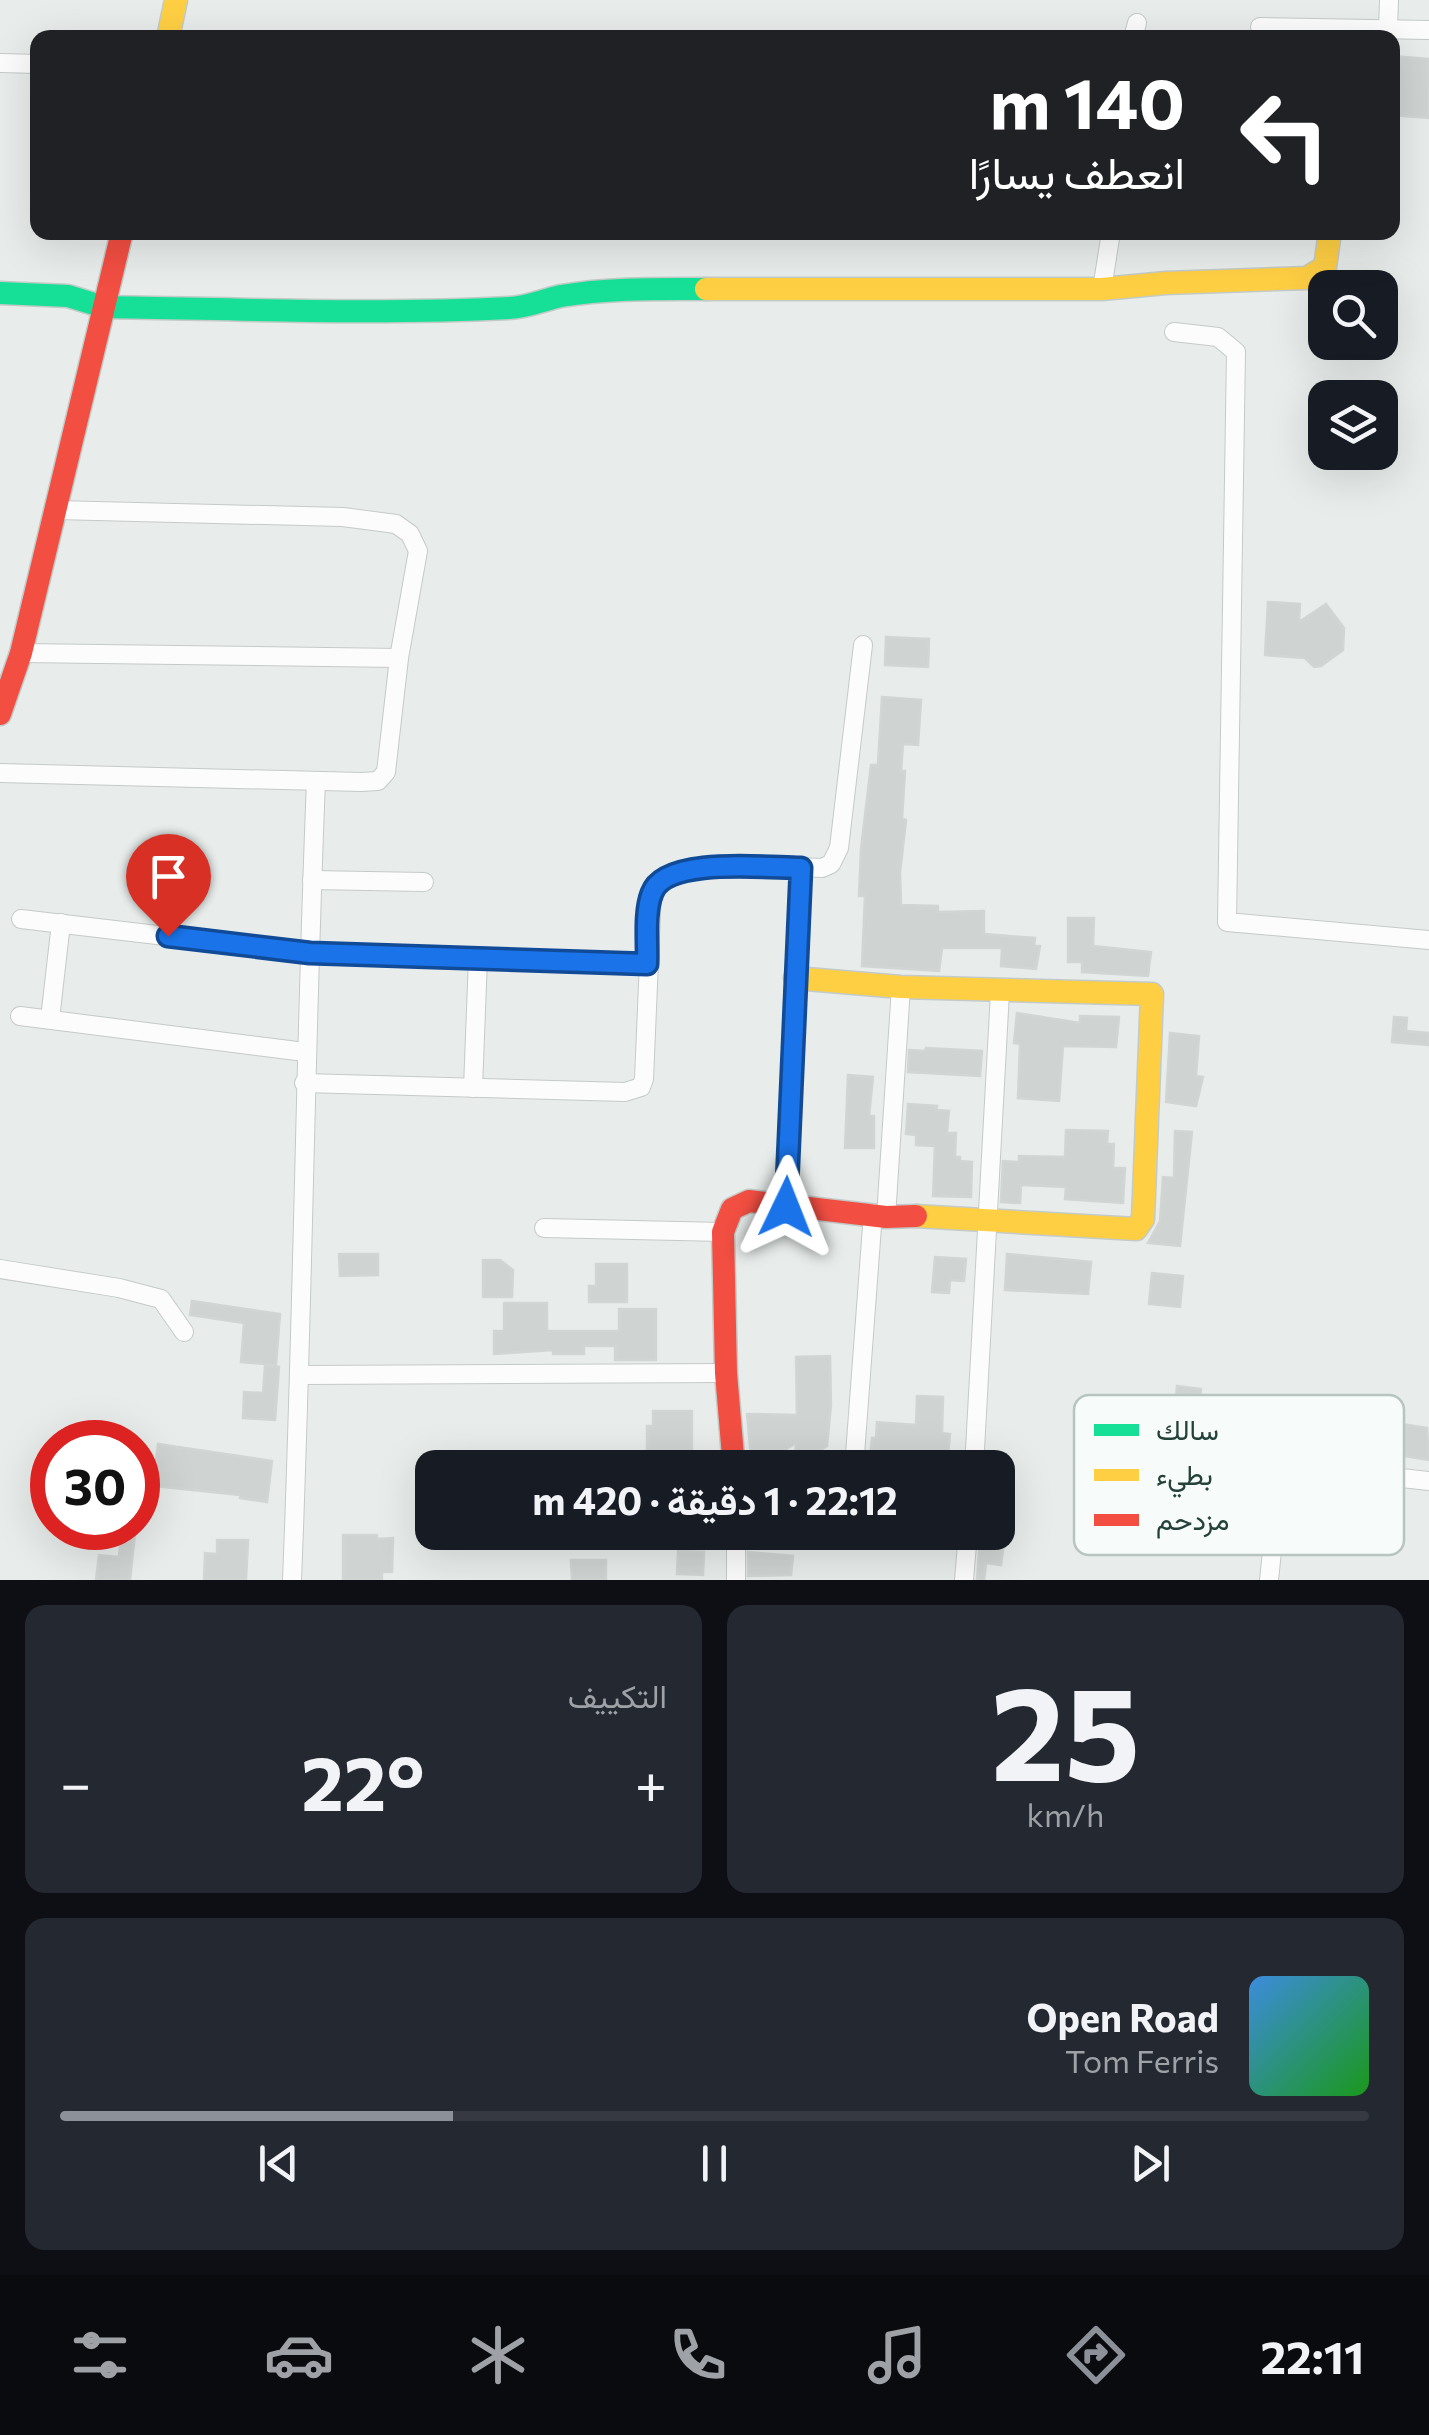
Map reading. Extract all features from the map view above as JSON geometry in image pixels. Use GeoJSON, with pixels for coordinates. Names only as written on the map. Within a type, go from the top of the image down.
{"type":"FeatureCollection","features":[{"type":"Feature","properties":{"kind":"street"},"geometry":{"type":"LineString","coordinates":[[170,30],[176,0]]}},
{"type":"Feature","properties":{"kind":"street"},"geometry":{"type":"LineString","coordinates":[[1388,29],[1389,0]]}},
{"type":"Feature","properties":{"kind":"street"},"geometry":{"type":"LineString","coordinates":[[1260,27],[1300,30]]}},
{"type":"Feature","properties":{"kind":"street"},"geometry":{"type":"LineString","coordinates":[[1376,30],[1429,30]]}},
{"type":"Feature","properties":{"kind":"street"},"geometry":{"type":"LineString","coordinates":[[0,62],[30,64]]}},
{"type":"Feature","properties":{"kind":"street"},"geometry":{"type":"LineString","coordinates":[[0,714],[21,653],[120,240]]}},
{"type":"Feature","properties":{"kind":"street"},"geometry":{"type":"LineString","coordinates":[[1102,288],[1110,240]]}},
{"type":"Feature","properties":{"kind":"street"},"geometry":{"type":"LineString","coordinates":[[0,294],[68,296],[104,308],[417,311],[514,308],[556,297],[620,290],[1102,288],[1306,278],[1325,266],[1329,240]]}},
{"type":"Feature","properties":{"kind":"street"},"geometry":{"type":"LineString","coordinates":[[1174,332],[1218,336],[1236,352],[1227,922],[1429,940]]}},
{"type":"Feature","properties":{"kind":"street"},"geometry":{"type":"LineString","coordinates":[[0,774],[378,782],[383,777],[418,551],[410,534],[396,524],[343,518],[56,510]]}},
{"type":"Feature","properties":{"kind":"street"},"geometry":{"type":"LineString","coordinates":[[304,1083],[634,1091],[644,1080],[650,898],[659,882],[671,874],[703,867],[822,868],[837,856],[862,645]]}},
{"type":"Feature","properties":{"kind":"street"},"geometry":{"type":"LineString","coordinates":[[21,653],[399,658]]}},
{"type":"Feature","properties":{"kind":"street"},"geometry":{"type":"LineString","coordinates":[[292,1580],[316,781]]}},
{"type":"Feature","properties":{"kind":"street"},"geometry":{"type":"LineString","coordinates":[[786,1207],[801,868]]}},
{"type":"Feature","properties":{"kind":"street"},"geometry":{"type":"LineString","coordinates":[[312,880],[424,882]]}},
{"type":"Feature","properties":{"kind":"street"},"geometry":{"type":"LineString","coordinates":[[21,919],[310,953],[647,964]]}},
{"type":"Feature","properties":{"kind":"street"},"geometry":{"type":"LineString","coordinates":[[50,1020],[62,923]]}},
{"type":"Feature","properties":{"kind":"street"},"geometry":{"type":"LineString","coordinates":[[473,1088],[478,958]]}},
{"type":"Feature","properties":{"kind":"street"},"geometry":{"type":"LineString","coordinates":[[732,1450],[726,1373],[723,1232],[732,1209],[749,1201],[879,1215],[938,1215],[1130,1229],[1141,1224],[1152,994],[900,988],[795,978]]}},
{"type":"Feature","properties":{"kind":"street"},"geometry":{"type":"LineString","coordinates":[[856,1450],[900,988]]}},
{"type":"Feature","properties":{"kind":"street"},"geometry":{"type":"LineString","coordinates":[[975,1450],[1000,992]]}},
{"type":"Feature","properties":{"kind":"street"},"geometry":{"type":"LineString","coordinates":[[20,1016],[305,1052]]}},
{"type":"Feature","properties":{"kind":"street"},"geometry":{"type":"LineString","coordinates":[[544,1228],[723,1232]]}},
{"type":"Feature","properties":{"kind":"street"},"geometry":{"type":"LineString","coordinates":[[0,1269],[120,1288],[161,1299],[184,1332]]}},
{"type":"Feature","properties":{"kind":"street"},"geometry":{"type":"LineString","coordinates":[[300,1375],[726,1373]]}},
{"type":"Feature","properties":{"kind":"street"},"geometry":{"type":"LineString","coordinates":[[1404,1478],[1429,1481]]}},
{"type":"Feature","properties":{"kind":"street"},"geometry":{"type":"LineString","coordinates":[[736,1550],[736,1580]]}},
{"type":"Feature","properties":{"kind":"street"},"geometry":{"type":"LineString","coordinates":[[964,1580],[966,1550]]}},
{"type":"Feature","properties":{"kind":"street"},"geometry":{"type":"LineString","coordinates":[[1268,1580],[1271,1555]]}},
{"type":"Feature","properties":{"kind":"building"},"geometry":{"type":"Polygon","coordinates":[[[1400,57],[1429,59],[1429,118],[1400,116],[1400,57]]]}},
{"type":"Feature","properties":{"kind":"building"},"geometry":{"type":"Polygon","coordinates":[[[1268,602],[1300,604],[1299,622],[1326,604],[1344,628],[1343,650],[1314,667],[1305,658],[1265,655],[1268,602]]]}},
{"type":"Feature","properties":{"kind":"building"},"geometry":{"type":"Polygon","coordinates":[[[886,637],[929,639],[928,667],[885,665],[886,637]]]}},
{"type":"Feature","properties":{"kind":"building"},"geometry":{"type":"Polygon","coordinates":[[[882,697],[921,700],[918,745],[903,744],[902,819],[906,820],[901,905],[938,906],[938,912],[984,911],[984,934],[1035,938],[1034,946],[1040,946],[1036,969],[1001,966],[1002,948],[942,948],[939,971],[862,966],[865,896],[859,896],[861,849],[871,765],[878,765],[882,697]]]}},
{"type":"Feature","properties":{"kind":"building"},"geometry":{"type":"Polygon","coordinates":[[[1068,918],[1094,918],[1093,946],[1151,952],[1148,976],[1082,972],[1082,962],[1068,962],[1068,918]]]}},
{"type":"Feature","properties":{"kind":"building"},"geometry":{"type":"Polygon","coordinates":[[[1017,1013],[1080,1023],[1080,1016],[1119,1017],[1116,1047],[1063,1046],[1059,1101],[1018,1098],[1020,1044],[1014,1043],[1017,1013]]]}},
{"type":"Feature","properties":{"kind":"building"},"geometry":{"type":"Polygon","coordinates":[[[1394,1017],[1407,1018],[1406,1031],[1429,1033],[1429,1045],[1392,1042],[1394,1017]]]}},
{"type":"Feature","properties":{"kind":"building"},"geometry":{"type":"Polygon","coordinates":[[[1170,1033],[1199,1036],[1196,1076],[1203,1077],[1196,1106],[1166,1102],[1170,1033]]]}},
{"type":"Feature","properties":{"kind":"building"},"geometry":{"type":"Polygon","coordinates":[[[909,1050],[982,1051],[980,1076],[908,1072],[909,1050]]]}},
{"type":"Feature","properties":{"kind":"building"},"geometry":{"type":"Polygon","coordinates":[[[848,1075],[873,1077],[869,1116],[874,1116],[874,1148],[845,1148],[848,1075]]]}},
{"type":"Feature","properties":{"kind":"building"},"geometry":{"type":"Polygon","coordinates":[[[908,1104],[949,1111],[947,1133],[956,1133],[955,1157],[972,1162],[971,1197],[933,1196],[935,1146],[916,1145],[916,1135],[906,1134],[908,1104]]]}},
{"type":"Feature","properties":{"kind":"building"},"geometry":{"type":"Polygon","coordinates":[[[1066,1130],[1108,1131],[1107,1144],[1114,1144],[1113,1168],[1125,1168],[1123,1203],[1065,1199],[1066,1187],[1021,1185],[1020,1203],[1001,1202],[1003,1161],[1019,1162],[1019,1156],[1065,1157],[1066,1130]]]}},
{"type":"Feature","properties":{"kind":"building"},"geometry":{"type":"Polygon","coordinates":[[[1175,1131],[1192,1132],[1180,1246],[1148,1243],[1160,1221],[1163,1177],[1174,1178],[1175,1131]]]}},
{"type":"Feature","properties":{"kind":"building"},"geometry":{"type":"Polygon","coordinates":[[[339,1254],[378,1254],[378,1275],[340,1276],[339,1254]]]}},
{"type":"Feature","properties":{"kind":"building"},"geometry":{"type":"Polygon","coordinates":[[[1007,1254],[1091,1262],[1088,1294],[1005,1290],[1007,1254]]]}},
{"type":"Feature","properties":{"kind":"building"},"geometry":{"type":"Polygon","coordinates":[[[935,1257],[966,1259],[964,1281],[950,1280],[949,1293],[932,1292],[935,1257]]]}},
{"type":"Feature","properties":{"kind":"building"},"geometry":{"type":"Polygon","coordinates":[[[483,1260],[500,1260],[513,1270],[512,1297],[483,1297],[483,1260]]]}},
{"type":"Feature","properties":{"kind":"building"},"geometry":{"type":"Polygon","coordinates":[[[596,1264],[627,1264],[627,1302],[589,1302],[589,1286],[596,1286],[596,1264]]]}},
{"type":"Feature","properties":{"kind":"building"},"geometry":{"type":"Polygon","coordinates":[[[1152,1273],[1183,1276],[1180,1307],[1149,1304],[1152,1273]]]}},
{"type":"Feature","properties":{"kind":"building"},"geometry":{"type":"Polygon","coordinates":[[[192,1301],[280,1314],[276,1365],[241,1362],[244,1323],[190,1315],[192,1301]]]}},
{"type":"Feature","properties":{"kind":"building"},"geometry":{"type":"Polygon","coordinates":[[[504,1303],[547,1303],[547,1331],[619,1331],[619,1309],[656,1309],[656,1360],[615,1360],[615,1346],[584,1346],[584,1354],[553,1354],[553,1350],[494,1354],[494,1331],[504,1331],[504,1303]]]}},
{"type":"Feature","properties":{"kind":"building"},"geometry":{"type":"Polygon","coordinates":[[[830,1356],[827,1446],[821,1450],[796,1450],[796,1443],[785,1450],[750,1450],[747,1414],[797,1415],[796,1357],[830,1356]]]}},
{"type":"Feature","properties":{"kind":"building"},"geometry":{"type":"Polygon","coordinates":[[[265,1366],[279,1367],[275,1420],[243,1418],[244,1392],[263,1393],[265,1366]]]}},
{"type":"Feature","properties":{"kind":"building"},"geometry":{"type":"Polygon","coordinates":[[[1177,1386],[1201,1389],[1200,1395],[1176,1395],[1177,1386]]]}},
{"type":"Feature","properties":{"kind":"building"},"geometry":{"type":"Polygon","coordinates":[[[917,1396],[943,1397],[942,1433],[950,1434],[949,1450],[871,1450],[877,1422],[916,1425],[917,1396]]]}},
{"type":"Feature","properties":{"kind":"building"},"geometry":{"type":"Polygon","coordinates":[[[653,1411],[692,1411],[692,1450],[647,1450],[647,1426],[653,1426],[653,1411]]]}},
{"type":"Feature","properties":{"kind":"building"},"geometry":{"type":"Polygon","coordinates":[[[1404,1424],[1427,1428],[1429,1460],[1404,1456],[1404,1424]]]}},
{"type":"Feature","properties":{"kind":"building"},"geometry":{"type":"Polygon","coordinates":[[[160,1444],[272,1461],[267,1502],[240,1495],[160,1487],[160,1444]]]}},
{"type":"Feature","properties":{"kind":"building"},"geometry":{"type":"Polygon","coordinates":[[[343,1535],[393,1538],[392,1572],[382,1572],[382,1580],[343,1580],[343,1535]]]}},
{"type":"Feature","properties":{"kind":"building"},"geometry":{"type":"Polygon","coordinates":[[[217,1540],[248,1540],[246,1580],[204,1580],[205,1553],[217,1554],[217,1540]]]}},
{"type":"Feature","properties":{"kind":"building"},"geometry":{"type":"Polygon","coordinates":[[[120,1550],[133,1550],[130,1580],[96,1580],[99,1555],[119,1557],[120,1550]]]}},
{"type":"Feature","properties":{"kind":"building"},"geometry":{"type":"Polygon","coordinates":[[[979,1550],[1003,1550],[1001,1565],[986,1563],[984,1580],[977,1580],[979,1550]]]}},
{"type":"Feature","properties":{"kind":"building"},"geometry":{"type":"Polygon","coordinates":[[[678,1551],[704,1552],[703,1575],[677,1574],[678,1551]]]}},
{"type":"Feature","properties":{"kind":"building"},"geometry":{"type":"Polygon","coordinates":[[[748,1552],[793,1556],[791,1575],[748,1576],[748,1552]]]}},
{"type":"Feature","properties":{"kind":"building"},"geometry":{"type":"Polygon","coordinates":[[[571,1560],[606,1560],[606,1580],[572,1580],[571,1560]]]}},
{"type":"Feature","properties":{"kind":"traffic: fast"},"geometry":{"type":"LineString","coordinates":[[0,293],[68,296],[104,307],[408,311],[516,307],[597,292],[706,289]]}},
{"type":"Feature","properties":{"kind":"traffic: slow"},"geometry":{"type":"LineString","coordinates":[[170,30],[176,0]]}},
{"type":"Feature","properties":{"kind":"traffic: slow"},"geometry":{"type":"LineString","coordinates":[[706,289],[1102,289],[1307,278],[1325,267],[1329,240]]}},
{"type":"Feature","properties":{"kind":"traffic: slow"},"geometry":{"type":"LineString","coordinates":[[795,978],[901,987],[1152,994],[1143,1219],[1136,1229],[916,1216]]}},
{"type":"Feature","properties":{"kind":"traffic: jam"},"geometry":{"type":"LineString","coordinates":[[0,714],[21,653],[120,240]]}},
{"type":"Feature","properties":{"kind":"traffic: jam"},"geometry":{"type":"LineString","coordinates":[[732,1450],[726,1373],[723,1232],[732,1209],[749,1201],[886,1217],[916,1216]]}},
{"type":"Feature","properties":{"kind":"route"},"geometry":{"type":"LineString","coordinates":[[168,936],[310,953],[647,964],[652,890],[671,874],[703,867],[801,868],[786,1207]]}}]}
